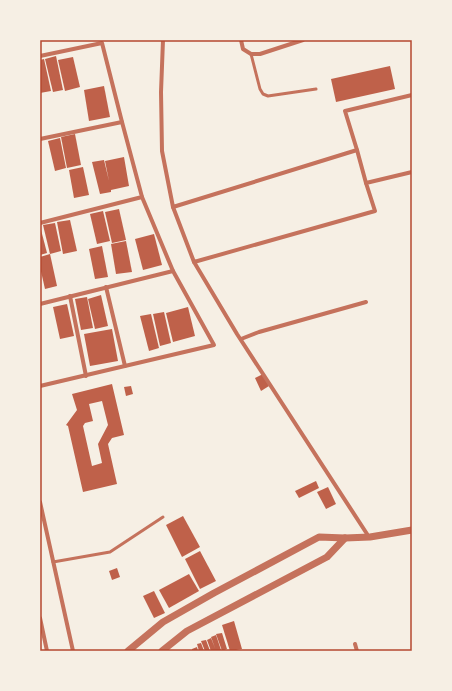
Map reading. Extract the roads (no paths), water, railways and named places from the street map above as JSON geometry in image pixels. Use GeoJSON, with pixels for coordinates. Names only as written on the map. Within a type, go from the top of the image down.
{"type":"FeatureCollection","features":[{"type":"Feature","properties":{"kind":"street"},"geometry":{"type":"LineString","coordinates":[[162,40],[162,151],[173,207],[194,262],[241,339],[370,537]]}},
{"type":"Feature","properties":{"kind":"street"},"geometry":{"type":"LineString","coordinates":[[241,40],[243,49],[251,54],[260,54],[302,40]]}},
{"type":"Feature","properties":{"kind":"street"},"geometry":{"type":"LineString","coordinates":[[40,56],[100,42],[142,197],[173,271],[214,345],[40,386]]}},
{"type":"Feature","properties":{"kind":"street"},"geometry":{"type":"LineString","coordinates":[[194,262],[374,211],[345,111],[412,96]]}},
{"type":"Feature","properties":{"kind":"street"},"geometry":{"type":"LineString","coordinates":[[40,138],[122,122]]}},
{"type":"Feature","properties":{"kind":"street"},"geometry":{"type":"LineString","coordinates":[[173,207],[356,150]]}},
{"type":"Feature","properties":{"kind":"street"},"geometry":{"type":"LineString","coordinates":[[366,183],[412,172]]}},
{"type":"Feature","properties":{"kind":"street"},"geometry":{"type":"LineString","coordinates":[[40,223],[142,197]]}},
{"type":"Feature","properties":{"kind":"street"},"geometry":{"type":"LineString","coordinates":[[40,304],[173,271]]}},
{"type":"Feature","properties":{"kind":"street"},"geometry":{"type":"LineString","coordinates":[[106,288],[125,366]]}},
{"type":"Feature","properties":{"kind":"street"},"geometry":{"type":"LineString","coordinates":[[70,296],[86,376]]}},
{"type":"Feature","properties":{"kind":"street"},"geometry":{"type":"LineString","coordinates":[[241,339],[258,332],[366,302]]}},
{"type":"Feature","properties":{"kind":"street"},"geometry":{"type":"LineString","coordinates":[[40,502],[73,651]]}},
{"type":"Feature","properties":{"kind":"street"},"geometry":{"type":"LineString","coordinates":[[128,651],[163,622],[214,592],[319,537],[370,537],[412,530]]}},
{"type":"Feature","properties":{"kind":"street"},"geometry":{"type":"LineString","coordinates":[[162,651],[187,631],[327,557],[345,538]]}},
{"type":"Feature","properties":{"kind":"street"},"geometry":{"type":"LineString","coordinates":[[40,618],[47,651]]}},
{"type":"Feature","properties":{"kind":"street"},"geometry":{"type":"LineString","coordinates":[[355,644],[357,651]]}},
{"type":"Feature","properties":{"kind":"lane"},"geometry":{"type":"LineString","coordinates":[[251,54],[260,89],[263,94],[268,96],[316,89]]}},
{"type":"Feature","properties":{"kind":"lane"},"geometry":{"type":"LineString","coordinates":[[53,562],[110,552],[163,517]]}}]}
